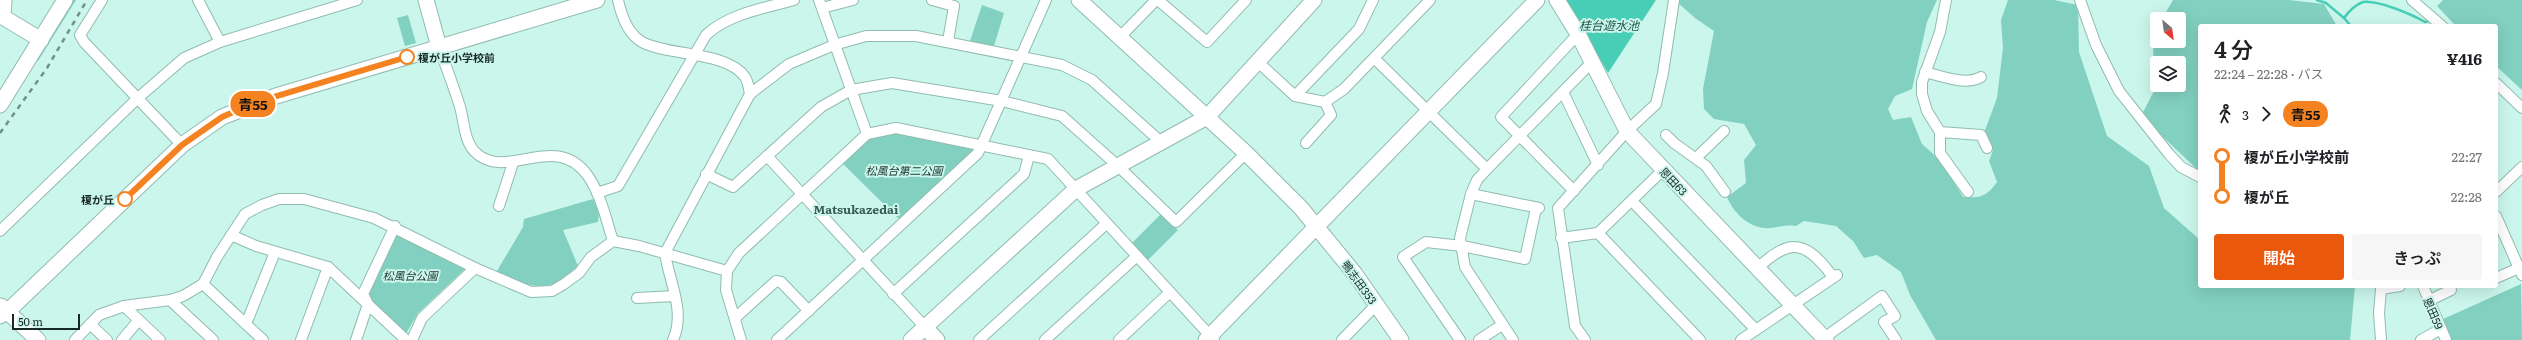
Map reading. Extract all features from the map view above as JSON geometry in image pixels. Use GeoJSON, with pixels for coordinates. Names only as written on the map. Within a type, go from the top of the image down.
{"type":"FeatureCollection","features":[{"type":"Feature","properties":{"kind":"street"},"geometry":{"type":"LineString","coordinates":[[4,0],[1,16],[41,40]]}},
{"type":"Feature","properties":{"kind":"street"},"geometry":{"type":"LineString","coordinates":[[0,105],[65,0]]}},
{"type":"Feature","properties":{"kind":"street"},"geometry":{"type":"LineString","coordinates":[[102,0],[80,35],[84,42],[182,145]]}},
{"type":"Feature","properties":{"kind":"street"},"geometry":{"type":"LineString","coordinates":[[198,0],[220,42]]}},
{"type":"Feature","properties":{"kind":"street"},"geometry":{"type":"LineString","coordinates":[[0,232],[177,62],[192,53],[220,42],[357,0]]}},
{"type":"Feature","properties":{"kind":"street"},"geometry":{"type":"LineString","coordinates":[[426,0],[473,150],[488,161],[513,162],[544,155],[564,158],[587,175],[598,193],[613,241]]}},
{"type":"Feature","properties":{"kind":"street"},"geometry":{"type":"LineString","coordinates":[[38,340],[3,311],[182,145],[222,117],[254,103],[597,0]]}},
{"type":"Feature","properties":{"kind":"street"},"geometry":{"type":"LineString","coordinates":[[618,0],[625,22],[642,42],[693,54],[735,68],[745,77],[750,94]]}},
{"type":"Feature","properties":{"kind":"street"},"geometry":{"type":"LineString","coordinates":[[598,193],[618,186],[693,54],[706,35],[714,27],[737,17],[794,0]]}},
{"type":"Feature","properties":{"kind":"street"},"geometry":{"type":"LineString","coordinates":[[853,0],[820,4],[867,134]]}},
{"type":"Feature","properties":{"kind":"street"},"geometry":{"type":"LineString","coordinates":[[932,0],[954,6],[948,41]]}},
{"type":"Feature","properties":{"kind":"street"},"geometry":{"type":"LineString","coordinates":[[778,340],[978,153],[1023,56],[1046,0]]}},
{"type":"Feature","properties":{"kind":"street","name":"鴨志田353"},"geometry":{"type":"LineString","coordinates":[[1079,0],[1246,153],[1318,226],[1401,340]]}},
{"type":"Feature","properties":{"kind":"street"},"geometry":{"type":"LineString","coordinates":[[1120,37],[1157,0],[1207,42],[1246,0]]}},
{"type":"Feature","properties":{"kind":"street"},"geometry":{"type":"LineString","coordinates":[[911,340],[1076,189],[1207,117],[1314,0]]}},
{"type":"Feature","properties":{"kind":"street"},"geometry":{"type":"LineString","coordinates":[[1294,96],[1358,29],[1373,0]]}},
{"type":"Feature","properties":{"kind":"street"},"geometry":{"type":"LineString","coordinates":[[1258,62],[1294,96],[1325,102],[1344,89],[1430,0]]}},
{"type":"Feature","properties":{"kind":"street"},"geometry":{"type":"LineString","coordinates":[[741,340],[726,290],[727,272],[739,253],[867,134],[896,128],[1048,159],[1106,224],[1137,256],[1210,339],[1537,0]]}},
{"type":"Feature","properties":{"kind":"street","name":"恩田63"},"geometry":{"type":"LineString","coordinates":[[1557,0],[1578,34],[1627,131],[1825,339]]}},
{"type":"Feature","properties":{"kind":"street"},"geometry":{"type":"LineString","coordinates":[[1585,340],[1575,326],[1556,210],[1627,131],[1656,104],[1663,73],[1674,0]]}},
{"type":"Feature","properties":{"kind":"street"},"geometry":{"type":"LineString","coordinates":[[1946,0],[1940,32],[1924,72],[1922,94],[1927,111],[1940,132],[1940,153],[1968,192]]}},
{"type":"Feature","properties":{"kind":"street"},"geometry":{"type":"LineString","coordinates":[[2080,0],[2096,45],[2120,91],[2169,154],[2181,167],[2198,176]]}},
{"type":"Feature","properties":{"kind":"street"},"geometry":{"type":"LineString","coordinates":[[2412,0],[2440,24]]}},
{"type":"Feature","properties":{"kind":"street"},"geometry":{"type":"LineString","coordinates":[[1574,191],[1501,116],[1578,34]]}},
{"type":"Feature","properties":{"kind":"street"},"geometry":{"type":"LineString","coordinates":[[674,340],[679,321],[664,253],[706,174],[750,94],[789,64],[834,45],[866,36],[905,35],[948,41],[1062,65],[1092,80],[1161,142]]}},
{"type":"Feature","properties":{"kind":"street"},"geometry":{"type":"LineString","coordinates":[[1374,58],[1487,168]]}},
{"type":"Feature","properties":{"kind":"street"},"geometry":{"type":"LineString","coordinates":[[1513,340],[1465,267],[1460,238],[1471,194],[1477,180],[1487,168],[1592,62]]}},
{"type":"Feature","properties":{"kind":"street"},"geometry":{"type":"LineString","coordinates":[[1924,72],[1954,79],[1974,80],[1981,77]]}},
{"type":"Feature","properties":{"kind":"street"},"geometry":{"type":"LineString","coordinates":[[706,174],[733,187],[821,107],[851,90],[892,83],[1002,101],[1062,116],[1118,166],[1176,222],[1246,153]]}},
{"type":"Feature","properties":{"kind":"street"},"geometry":{"type":"LineString","coordinates":[[2498,85],[2522,108]]}},
{"type":"Feature","properties":{"kind":"street"},"geometry":{"type":"LineString","coordinates":[[1562,92],[1598,165]]}},
{"type":"Feature","properties":{"kind":"street"},"geometry":{"type":"LineString","coordinates":[[1306,143],[1331,115],[1325,102]]}},
{"type":"Feature","properties":{"kind":"street"},"geometry":{"type":"LineString","coordinates":[[1696,158],[1724,130]]}},
{"type":"Feature","properties":{"kind":"street"},"geometry":{"type":"LineString","coordinates":[[1940,132],[1980,135],[1987,148]]}},
{"type":"Feature","properties":{"kind":"street"},"geometry":{"type":"LineString","coordinates":[[1666,135],[1706,166],[1725,192]]}},
{"type":"Feature","properties":{"kind":"street"},"geometry":{"type":"LineString","coordinates":[[767,156],[801,195],[936,340]]}},
{"type":"Feature","properties":{"kind":"street"},"geometry":{"type":"LineString","coordinates":[[893,294],[1024,174],[1029,156]]}},
{"type":"Feature","properties":{"kind":"street"},"geometry":{"type":"LineString","coordinates":[[499,206],[513,162]]}},
{"type":"Feature","properties":{"kind":"street"},"geometry":{"type":"LineString","coordinates":[[2498,190],[2522,167]]}},
{"type":"Feature","properties":{"kind":"street"},"geometry":{"type":"LineString","coordinates":[[1561,238],[1598,234],[1663,170]]}},
{"type":"Feature","properties":{"kind":"street"},"geometry":{"type":"LineString","coordinates":[[1460,340],[1403,257],[1426,242],[1462,246],[1525,259],[1538,208],[1471,194]]}},
{"type":"Feature","properties":{"kind":"street"},"geometry":{"type":"LineString","coordinates":[[75,340],[99,315],[124,306],[170,300],[183,296],[203,284],[231,235],[246,214],[262,205],[280,199],[304,199],[374,218],[395,226],[475,268],[531,292],[552,290],[579,273],[591,257],[613,241],[664,253],[727,272]]}},
{"type":"Feature","properties":{"kind":"street"},"geometry":{"type":"LineString","coordinates":[[1632,201],[1756,330]]}},
{"type":"Feature","properties":{"kind":"street"},"geometry":{"type":"LineString","coordinates":[[2498,221],[2520,272],[2498,278]]}},
{"type":"Feature","properties":{"kind":"street"},"geometry":{"type":"LineString","coordinates":[[979,340],[1106,224]]}},
{"type":"Feature","properties":{"kind":"street"},"geometry":{"type":"LineString","coordinates":[[356,340],[368,304],[363,294],[395,226]]}},
{"type":"Feature","properties":{"kind":"street"},"geometry":{"type":"LineString","coordinates":[[1598,234],[1700,340]]}},
{"type":"Feature","properties":{"kind":"street"},"geometry":{"type":"LineString","coordinates":[[231,235],[256,246],[328,267],[406,340]]}},
{"type":"Feature","properties":{"kind":"street"},"geometry":{"type":"LineString","coordinates":[[1741,340],[1794,306],[1835,276],[1816,257],[1802,249],[1791,246],[1779,250],[1758,268]]}},
{"type":"Feature","properties":{"kind":"street"},"geometry":{"type":"LineString","coordinates":[[246,324],[275,252]]}},
{"type":"Feature","properties":{"kind":"street"},"geometry":{"type":"LineString","coordinates":[[1045,340],[1137,256]]}},
{"type":"Feature","properties":{"kind":"street"},"geometry":{"type":"LineString","coordinates":[[301,340],[328,267]]}},
{"type":"Feature","properties":{"kind":"street"},"geometry":{"type":"LineString","coordinates":[[412,340],[422,318],[475,268]]}},
{"type":"Feature","properties":{"kind":"street"},"geometry":{"type":"LineString","coordinates":[[735,318],[776,281],[781,282],[809,311]]}},
{"type":"Feature","properties":{"kind":"street"},"geometry":{"type":"LineString","coordinates":[[203,284],[263,340]]}},
{"type":"Feature","properties":{"kind":"street"},"geometry":{"type":"LineString","coordinates":[[2381,340],[2379,313],[2381,289],[2387,288]]}},
{"type":"Feature","properties":{"kind":"street","name":"恩田59"},"geometry":{"type":"LineString","coordinates":[[2423,288],[2446,340]]}},
{"type":"Feature","properties":{"kind":"street"},"geometry":{"type":"LineString","coordinates":[[2428,301],[2452,290]]}},
{"type":"Feature","properties":{"kind":"street"},"geometry":{"type":"LineString","coordinates":[[1118,340],[1169,293]]}},
{"type":"Feature","properties":{"kind":"street"},"geometry":{"type":"LineString","coordinates":[[637,298],[674,296]]}},
{"type":"Feature","properties":{"kind":"street"},"geometry":{"type":"LineString","coordinates":[[1825,339],[1882,296],[1895,316],[1884,322],[1896,340]]}},
{"type":"Feature","properties":{"kind":"street"},"geometry":{"type":"LineString","coordinates":[[170,300],[213,340]]}},
{"type":"Feature","properties":{"kind":"street"},"geometry":{"type":"LineString","coordinates":[[1342,340],[1376,305]]}},
{"type":"Feature","properties":{"kind":"street"},"geometry":{"type":"LineString","coordinates":[[124,306],[132,311],[138,321],[160,340]]}},
{"type":"Feature","properties":{"kind":"street"},"geometry":{"type":"LineString","coordinates":[[122,340],[138,321]]}},
{"type":"Feature","properties":{"kind":"street"},"geometry":{"type":"LineString","coordinates":[[90,324],[107,340]]}},
{"type":"Feature","properties":{"kind":"street"},"geometry":{"type":"LineString","coordinates":[[1480,340],[1502,325]]}},
{"type":"Feature","properties":{"kind":"street"},"geometry":{"type":"LineString","coordinates":[[2421,340],[2441,329]]}},
{"type":"Feature","properties":{"kind":"green space"},"geometry":{"type":"Polygon","coordinates":[[[72,0],[76,0],[38,61],[36,60],[72,0]]]}},
{"type":"Feature","properties":{"kind":"green space"},"geometry":{"type":"Polygon","coordinates":[[[1679,0],[1937,0],[1927,22],[1912,89],[1895,96],[1888,109],[1893,120],[1911,117],[1922,144],[1940,160],[1963,197],[1983,196],[1990,191],[1997,182],[1989,161],[1993,150],[1984,133],[1997,98],[2003,48],[2001,20],[2008,0],[2054,0],[2078,5],[2079,52],[2107,136],[2149,166],[2164,208],[2198,238],[2198,288],[2355,288],[2350,340],[1936,340],[1910,295],[1901,272],[1877,255],[1864,258],[1853,241],[1836,226],[1804,221],[1796,226],[1771,228],[1758,227],[1746,221],[1733,208],[1727,197],[1746,183],[1744,160],[1756,145],[1744,124],[1714,119],[1704,109],[1703,89],[1714,31],[1695,18],[1677,2],[1679,0]]]}},
{"type":"Feature","properties":{"kind":"green space"},"geometry":{"type":"Polygon","coordinates":[[[2173,0],[2289,0],[2324,4],[2336,24],[2198,24],[2198,170],[2141,116],[2153,92],[2186,92],[2186,56],[2153,56],[2153,48],[2186,48],[2186,12],[2166,12],[2173,0]]]}},
{"type":"Feature","properties":{"kind":"green space"},"geometry":{"type":"Polygon","coordinates":[[[2443,0],[2522,0],[2522,90],[2498,68],[2498,24],[2454,24],[2437,6],[2443,0]]]}},
{"type":"Feature","properties":{"kind":"green space"},"geometry":{"type":"Polygon","coordinates":[[[982,5],[1004,13],[994,46],[970,41],[982,5]]]}},
{"type":"Feature","properties":{"kind":"green space"},"geometry":{"type":"Polygon","coordinates":[[[408,15],[416,43],[405,46],[397,18],[408,15]]]}},
{"type":"Feature","properties":{"kind":"green space","name":"松風台第二公園"},"geometry":{"type":"Polygon","coordinates":[[[896,128],[982,146],[903,223],[840,161],[867,134],[896,128]]]}},
{"type":"Feature","properties":{"kind":"green space"},"geometry":{"type":"Polygon","coordinates":[[[593,199],[599,213],[598,222],[563,230],[578,266],[562,279],[553,284],[538,286],[524,284],[497,271],[523,227],[524,219],[593,199]]]}},
{"type":"Feature","properties":{"kind":"green space"},"geometry":{"type":"Polygon","coordinates":[[[1161,214],[1178,230],[1147,261],[1131,244],[1161,214]]]}},
{"type":"Feature","properties":{"kind":"green space","name":"松風台公園"},"geometry":{"type":"Polygon","coordinates":[[[395,226],[466,268],[418,313],[404,337],[363,294],[395,226]]]}},
{"type":"Feature","properties":{"kind":"green space"},"geometry":{"type":"Polygon","coordinates":[[[2521,284],[2522,340],[2450,340],[2441,320],[2521,284]]]}},
{"type":"Feature","properties":{"kind":"water","name":"桂台遊水池"},"geometry":{"type":"Polygon","coordinates":[[[1566,0],[1656,0],[1608,73],[1566,0]]]}},
{"type":"Feature","properties":{"kind":"waterway"},"geometry":{"type":"LineString","coordinates":[[2317,0],[2326,3],[2344,18],[2357,5],[2363,2],[2369,2],[2394,8],[2425,22],[2429,21]]}},
{"type":"Feature","properties":{"kind":"waterway"},"geometry":{"type":"LineString","coordinates":[[2344,18],[2349,24]]}},
{"type":"Feature","properties":{"kind":"railway"},"geometry":{"type":"LineString","coordinates":[[0,133],[47,68],[87,0]]}},
{"type":"Feature","properties":{"kind":"bus line","name":"青55"},"geometry":{"type":"LineString","coordinates":[[125,199],[182,145],[207,126],[222,117],[254,103],[407,57]]}},
{"type":"Feature","properties":{"kind":"place","name":"榎が丘小学校前"},"geometry":{"type":"Point","coordinates":[407,57]}},
{"type":"Feature","properties":{"kind":"place","name":"榎が丘"},"geometry":{"type":"Point","coordinates":[125,199]}},
{"type":"Feature","properties":{"kind":"district","name":"Matsukazedai"},"geometry":{"type":"Point","coordinates":[856,209]}}]}
